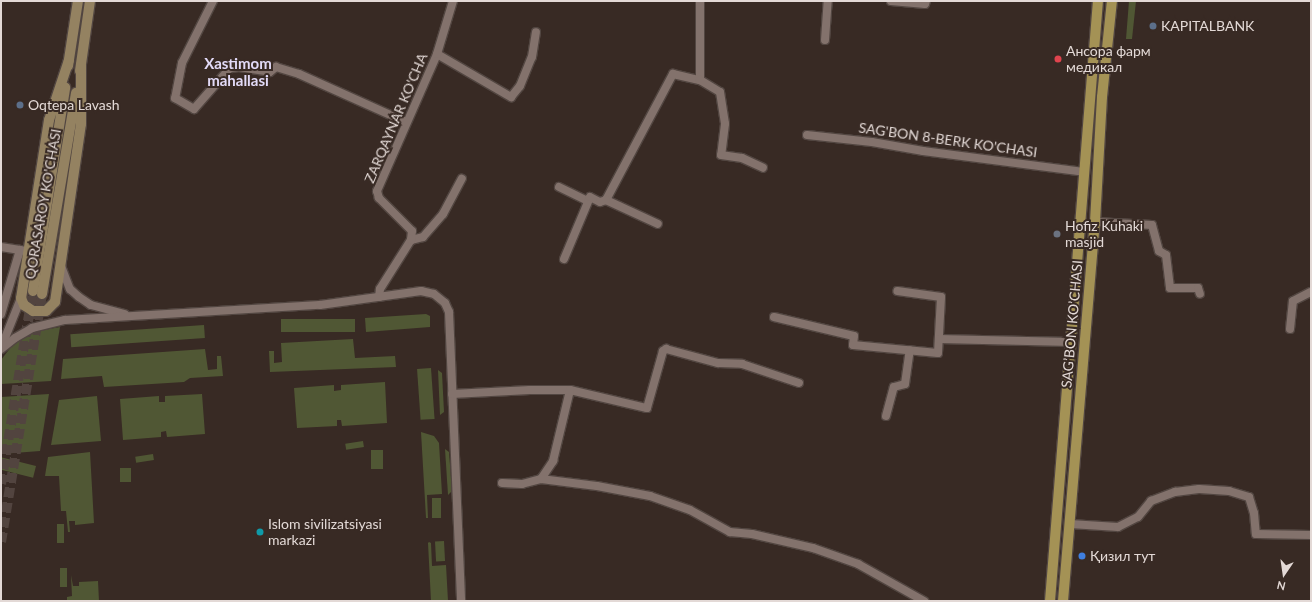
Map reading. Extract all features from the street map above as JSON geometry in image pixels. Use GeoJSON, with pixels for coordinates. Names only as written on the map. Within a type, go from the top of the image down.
{"type":"FeatureCollection","features":[{"type":"Feature","properties":{"kind":"main road","name":"QORASAROY KO'CHASI"},"geometry":{"type":"LineString","coordinates":[[78,1],[37,292],[81,65],[90,1]]}},
{"type":"Feature","properties":{"kind":"main road","name":"SAG’BON KO’CHASI"},"geometry":{"type":"LineString","coordinates":[[1050,601],[1098,1]]}},
{"type":"Feature","properties":{"kind":"main road","name":"SAG’BON KO’CHASI"},"geometry":{"type":"LineString","coordinates":[[1063,601],[1095,222],[1102,97],[1112,1]]}},
{"type":"Feature","properties":{"kind":"main road"},"geometry":{"type":"LineString","coordinates":[[69,60],[49,120],[25,251],[21,298],[24,306],[32,311],[43,312],[51,307],[55,302],[81,124],[81,65]]}},
{"type":"Feature","properties":{"kind":"main road"},"geometry":{"type":"LineString","coordinates":[[1055,535],[1069,537]]}},
{"type":"Feature","properties":{"kind":"street"},"geometry":{"type":"LineString","coordinates":[[213,1],[182,63],[175,98],[194,109],[230,68],[239,67],[270,72],[276,67],[299,74],[406,122]]}},
{"type":"Feature","properties":{"kind":"street","name":"ZARQAYNAR KO'CHA"},"geometry":{"type":"LineString","coordinates":[[411,240],[412,231],[379,198],[377,191],[406,122],[438,54],[453,1]]}},
{"type":"Feature","properties":{"kind":"street"},"geometry":{"type":"LineString","coordinates":[[700,1],[700,80]]}},
{"type":"Feature","properties":{"kind":"street"},"geometry":{"type":"LineString","coordinates":[[824,40],[828,1]]}},
{"type":"Feature","properties":{"kind":"street"},"geometry":{"type":"LineString","coordinates":[[891,1],[925,4],[926,1]]}},
{"type":"Feature","properties":{"kind":"street"},"geometry":{"type":"LineString","coordinates":[[438,54],[511,97],[520,86],[532,57],[536,32]]}},
{"type":"Feature","properties":{"kind":"street"},"geometry":{"type":"LineString","coordinates":[[606,200],[673,74],[700,80],[720,92],[724,124],[721,155],[742,158],[763,168]]}},
{"type":"Feature","properties":{"kind":"street","name":"SAG'BON 8-BERK KO'CHASI"},"geometry":{"type":"LineString","coordinates":[[807,135],[872,142],[923,151],[1084,172]]}},
{"type":"Feature","properties":{"kind":"street"},"geometry":{"type":"LineString","coordinates":[[379,297],[380,289],[411,240],[423,237],[443,214],[462,179]]}},
{"type":"Feature","properties":{"kind":"street"},"geometry":{"type":"LineString","coordinates":[[559,187],[588,201]]}},
{"type":"Feature","properties":{"kind":"street"},"geometry":{"type":"LineString","coordinates":[[564,259],[590,197],[600,202],[606,200],[658,224]]}},
{"type":"Feature","properties":{"kind":"street"},"geometry":{"type":"LineString","coordinates":[[1095,222],[1152,225],[1159,251],[1166,255],[1170,288],[1198,288],[1200,294]]}},
{"type":"Feature","properties":{"kind":"street"},"geometry":{"type":"LineString","coordinates":[[1,247],[25,251],[1,314]]}},
{"type":"Feature","properties":{"kind":"street"},"geometry":{"type":"LineString","coordinates":[[60,266],[70,289],[91,305],[136,316]]}},
{"type":"Feature","properties":{"kind":"street"},"geometry":{"type":"LineString","coordinates":[[774,317],[854,336],[853,345],[938,353],[941,298],[897,290]]}},
{"type":"Feature","properties":{"kind":"street"},"geometry":{"type":"LineString","coordinates":[[1,349],[23,333],[49,323],[136,316],[313,306],[421,291],[434,294],[445,303],[449,312],[462,601]]}},
{"type":"Feature","properties":{"kind":"street"},"geometry":{"type":"LineString","coordinates":[[1290,329],[1293,301],[1311,292]]}},
{"type":"Feature","properties":{"kind":"street"},"geometry":{"type":"LineString","coordinates":[[1,349],[21,298]]}},
{"type":"Feature","properties":{"kind":"street"},"geometry":{"type":"LineString","coordinates":[[939,339],[1071,342]]}},
{"type":"Feature","properties":{"kind":"street"},"geometry":{"type":"LineString","coordinates":[[452,394],[530,390],[570,390],[647,408],[663,351],[666,349],[718,363],[742,364],[799,383]]}},
{"type":"Feature","properties":{"kind":"street"},"geometry":{"type":"LineString","coordinates":[[886,416],[894,387],[905,384],[910,350]]}},
{"type":"Feature","properties":{"kind":"street"},"geometry":{"type":"LineString","coordinates":[[541,479],[552,461],[570,390]]}},
{"type":"Feature","properties":{"kind":"street"},"geometry":{"type":"LineString","coordinates":[[502,483],[522,484],[541,479],[597,486],[650,496],[690,510],[730,532],[752,534],[813,548],[858,564],[924,601]]}},
{"type":"Feature","properties":{"kind":"street"},"geometry":{"type":"LineString","coordinates":[[1070,524],[1118,527],[1138,517],[1151,501],[1175,492],[1199,489],[1229,491],[1249,497],[1254,513],[1256,534],[1311,535]]}},
{"type":"Feature","properties":{"kind":"green space"},"geometry":{"type":"Polygon","coordinates":[[[1129,1],[1136,1],[1132,39],[1126,39],[1129,1]]]}},
{"type":"Feature","properties":{"kind":"green space"},"geometry":{"type":"Polygon","coordinates":[[[426,314],[430,316],[430,327],[366,332],[365,318],[426,314]]]}},
{"type":"Feature","properties":{"kind":"green space"},"geometry":{"type":"Polygon","coordinates":[[[281,319],[355,319],[355,332],[281,332],[281,319]]]}},
{"type":"Feature","properties":{"kind":"green space"},"geometry":{"type":"Polygon","coordinates":[[[204,325],[205,338],[71,347],[70,334],[204,325]]]}},
{"type":"Feature","properties":{"kind":"green space"},"geometry":{"type":"Polygon","coordinates":[[[60,327],[51,381],[1,384],[1,360],[17,339],[38,331],[60,327]]]}},
{"type":"Feature","properties":{"kind":"green space"},"geometry":{"type":"Polygon","coordinates":[[[353,339],[355,358],[395,356],[396,367],[270,372],[269,351],[274,351],[274,363],[282,362],[281,343],[353,339]]]}},
{"type":"Feature","properties":{"kind":"green space"},"geometry":{"type":"Polygon","coordinates":[[[205,349],[208,370],[217,369],[217,356],[221,356],[223,376],[190,378],[184,382],[104,387],[102,376],[61,379],[63,359],[205,349]]]}},
{"type":"Feature","properties":{"kind":"green space"},"geometry":{"type":"Polygon","coordinates":[[[431,368],[435,419],[421,420],[417,369],[431,368]]]}},
{"type":"Feature","properties":{"kind":"green space"},"geometry":{"type":"Polygon","coordinates":[[[438,370],[442,373],[444,412],[440,415],[438,370]]]}},
{"type":"Feature","properties":{"kind":"green space"},"geometry":{"type":"Polygon","coordinates":[[[385,382],[387,423],[342,426],[341,420],[337,420],[337,426],[297,428],[294,388],[334,385],[334,391],[341,390],[341,385],[385,382]]]}},
{"type":"Feature","properties":{"kind":"green space"},"geometry":{"type":"Polygon","coordinates":[[[49,394],[40,451],[1,454],[1,397],[49,394]]]}},
{"type":"Feature","properties":{"kind":"green space"},"geometry":{"type":"Polygon","coordinates":[[[202,394],[205,434],[167,437],[166,431],[161,432],[161,437],[123,440],[120,399],[159,396],[159,402],[165,402],[165,396],[202,394]]]}},
{"type":"Feature","properties":{"kind":"green space"},"geometry":{"type":"Polygon","coordinates":[[[97,396],[101,441],[51,445],[59,400],[97,396]]]}},
{"type":"Feature","properties":{"kind":"green space"},"geometry":{"type":"Polygon","coordinates":[[[421,432],[434,436],[439,443],[442,494],[427,495],[428,518],[426,518],[421,432]]]}},
{"type":"Feature","properties":{"kind":"green space"},"geometry":{"type":"Polygon","coordinates":[[[363,441],[364,447],[346,450],[345,444],[363,441]]]}},
{"type":"Feature","properties":{"kind":"green space"},"geometry":{"type":"Polygon","coordinates":[[[445,449],[449,452],[452,491],[448,495],[445,449]]]}},
{"type":"Feature","properties":{"kind":"green space"},"geometry":{"type":"Polygon","coordinates":[[[371,450],[383,450],[383,469],[371,469],[371,450]]]}},
{"type":"Feature","properties":{"kind":"green space"},"geometry":{"type":"Polygon","coordinates":[[[90,452],[94,523],[75,525],[75,521],[69,521],[70,532],[68,532],[66,511],[61,511],[59,476],[45,476],[48,457],[90,452]]]}},
{"type":"Feature","properties":{"kind":"green space"},"geometry":{"type":"Polygon","coordinates":[[[153,454],[154,460],[136,463],[135,457],[153,454]]]}},
{"type":"Feature","properties":{"kind":"green space"},"geometry":{"type":"Polygon","coordinates":[[[2,458],[36,466],[33,478],[1,470],[2,458]]]}},
{"type":"Feature","properties":{"kind":"green space"},"geometry":{"type":"Polygon","coordinates":[[[120,468],[131,468],[131,482],[120,482],[120,468]]]}},
{"type":"Feature","properties":{"kind":"green space"},"geometry":{"type":"Polygon","coordinates":[[[432,498],[441,498],[441,518],[432,518],[432,498]]]}},
{"type":"Feature","properties":{"kind":"green space"},"geometry":{"type":"Polygon","coordinates":[[[57,524],[64,524],[64,543],[57,543],[57,524]]]}},
{"type":"Feature","properties":{"kind":"green space"},"geometry":{"type":"Polygon","coordinates":[[[435,541],[444,541],[445,561],[436,561],[435,541]]]}},
{"type":"Feature","properties":{"kind":"green space"},"geometry":{"type":"Polygon","coordinates":[[[429,542],[431,543],[432,566],[446,565],[448,601],[431,601],[429,542]]]}},
{"type":"Feature","properties":{"kind":"green space"},"geometry":{"type":"Polygon","coordinates":[[[60,568],[67,568],[67,587],[60,587],[60,568]]]}},
{"type":"Feature","properties":{"kind":"green space"},"geometry":{"type":"Polygon","coordinates":[[[71,575],[73,586],[79,586],[79,582],[98,581],[99,601],[67,601],[67,597],[72,596],[71,575]]]}},
{"type":"Feature","properties":{"kind":"tunnel"},"geometry":{"type":"LineString","coordinates":[[1,484],[33,291]]}},
{"type":"Feature","properties":{"kind":"tunnel"},"geometry":{"type":"LineString","coordinates":[[1,542],[42,294]]}},
{"type":"Feature","properties":{"kind":"place","name":"KAPITALBANK"},"geometry":{"type":"Point","coordinates":[1153,26]}},
{"type":"Feature","properties":{"kind":"place","name":"Ансора фарм медикал"},"geometry":{"type":"Point","coordinates":[1058,59]}},
{"type":"Feature","properties":{"kind":"place","name":"Oqtepa Lavash"},"geometry":{"type":"Point","coordinates":[20,105]}},
{"type":"Feature","properties":{"kind":"place","name":"Hofiz Kuhaki masjid"},"geometry":{"type":"Point","coordinates":[1057,234]}},
{"type":"Feature","properties":{"kind":"place","name":"Islom sivilizatsiyasi markazi"},"geometry":{"type":"Point","coordinates":[260,532]}},
{"type":"Feature","properties":{"kind":"place","name":"Қизил тут"},"geometry":{"type":"Point","coordinates":[1082,556]}},
{"type":"Feature","properties":{"kind":"district","name":"Xastimom mahallasi"},"geometry":{"type":"Point","coordinates":[238,72]}}]}
